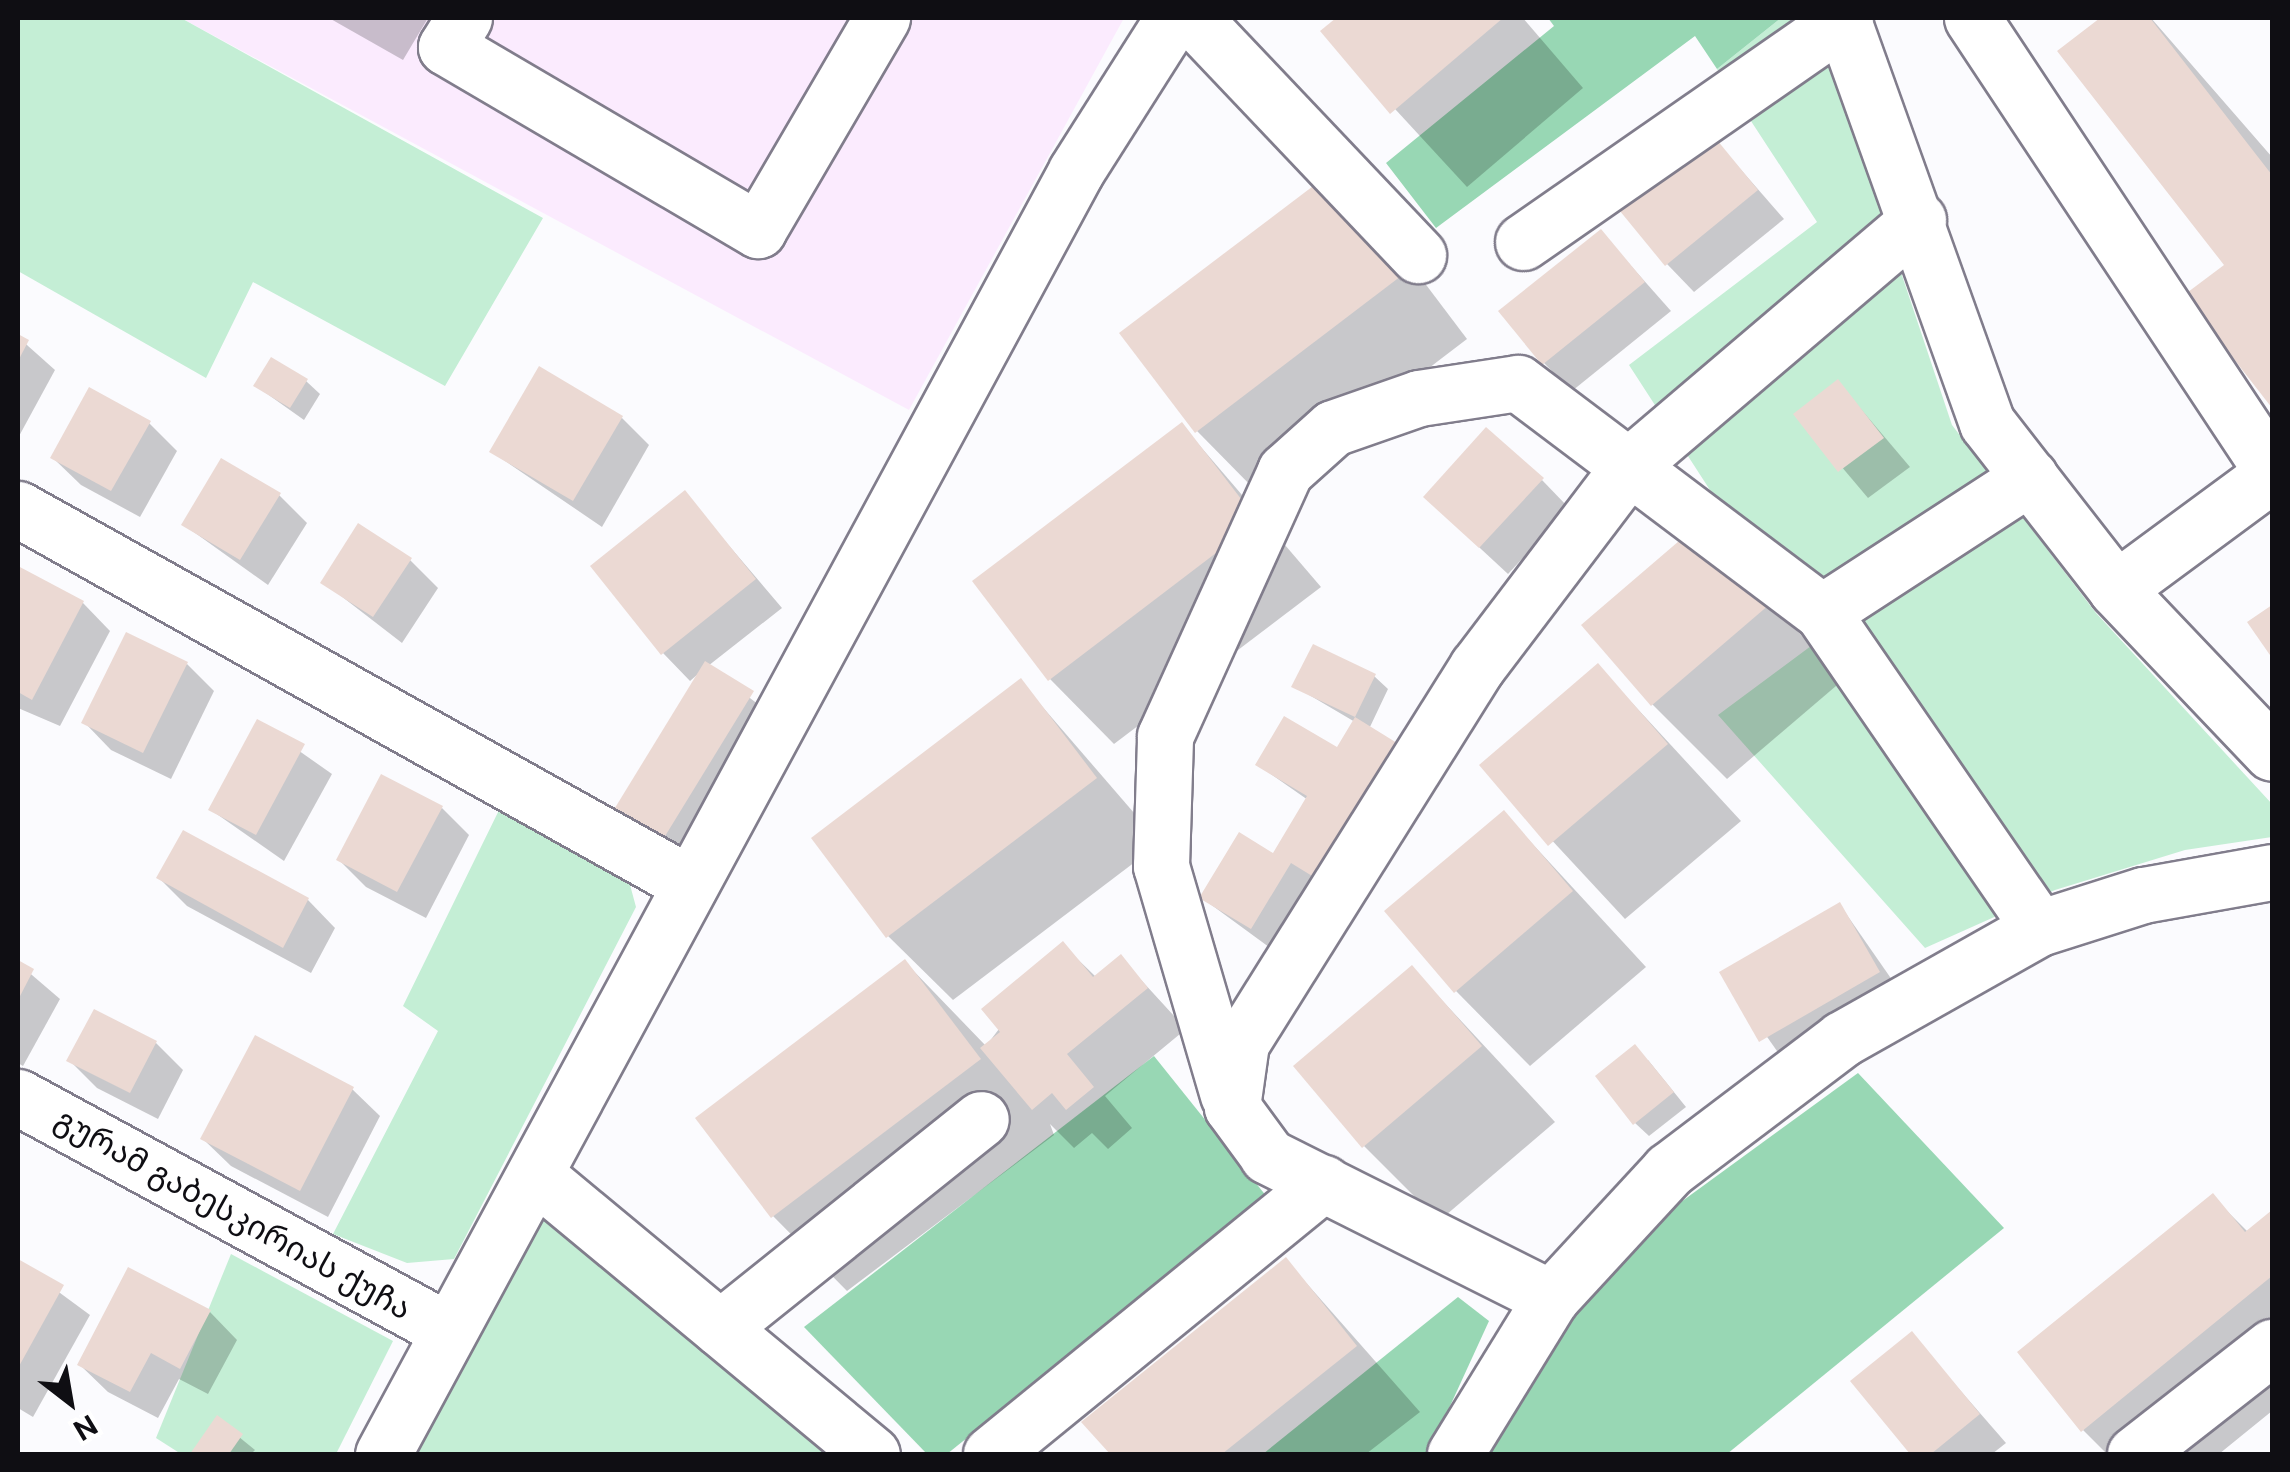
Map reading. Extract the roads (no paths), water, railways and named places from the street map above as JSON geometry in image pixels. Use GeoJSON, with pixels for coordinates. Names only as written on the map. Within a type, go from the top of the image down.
{"type":"FeatureCollection","features":[{"type":"Feature","properties":{"kind":"street"},"geometry":{"type":"LineString","coordinates":[[464,18],[446,47],[758,230],[882,18]]}},
{"type":"Feature","properties":{"kind":"street"},"geometry":{"type":"LineString","coordinates":[[382,1454],[538,1177],[690,884],[1076,171],[1173,18]]}},
{"type":"Feature","properties":{"kind":"street"},"geometry":{"type":"LineString","coordinates":[[1192,18],[1418,255]]}},
{"type":"Feature","properties":{"kind":"street"},"geometry":{"type":"LineString","coordinates":[[1523,242],[1843,18],[1987,423],[2116,589],[2272,753]]}},
{"type":"Feature","properties":{"kind":"street"},"geometry":{"type":"LineString","coordinates":[[1972,18],[2272,473],[2116,589]]}},
{"type":"Feature","properties":{"kind":"street"},"geometry":{"type":"LineString","coordinates":[[1232,1108],[1241,1043],[1477,667],[1631,464],[1918,220]]}},
{"type":"Feature","properties":{"kind":"street"},"geometry":{"type":"LineString","coordinates":[[1551,1298],[1268,1156],[1232,1108],[1161,866],[1157,790],[1165,736],[1285,471],[1332,428],[1419,398],[1518,383],[1631,464],[1822,612],[2038,928]]}},
{"type":"Feature","properties":{"kind":"street"},"geometry":{"type":"LineString","coordinates":[[1822,612],[2030,477]]}},
{"type":"Feature","properties":{"kind":"street"},"geometry":{"type":"LineString","coordinates":[[18,509],[690,884]]}},
{"type":"Feature","properties":{"kind":"street"},"geometry":{"type":"LineString","coordinates":[[1455,1454],[1551,1298],[1669,1170],[1842,1039],[2038,928],[2142,895],[2272,872]]}},
{"type":"Feature","properties":{"kind":"street","name":"გურამ გაბესკირიას ქუჩა"},"geometry":{"type":"LineString","coordinates":[[18,1097],[449,1332]]}},
{"type":"Feature","properties":{"kind":"street"},"geometry":{"type":"LineString","coordinates":[[720,1328],[981,1120]]}},
{"type":"Feature","properties":{"kind":"street"},"geometry":{"type":"LineString","coordinates":[[538,1177],[872,1454]]}},
{"type":"Feature","properties":{"kind":"street"},"geometry":{"type":"LineString","coordinates":[[991,1454],[1323,1183]]}},
{"type":"Feature","properties":{"kind":"street"},"geometry":{"type":"LineString","coordinates":[[2135,1454],[2272,1346]]}}]}
